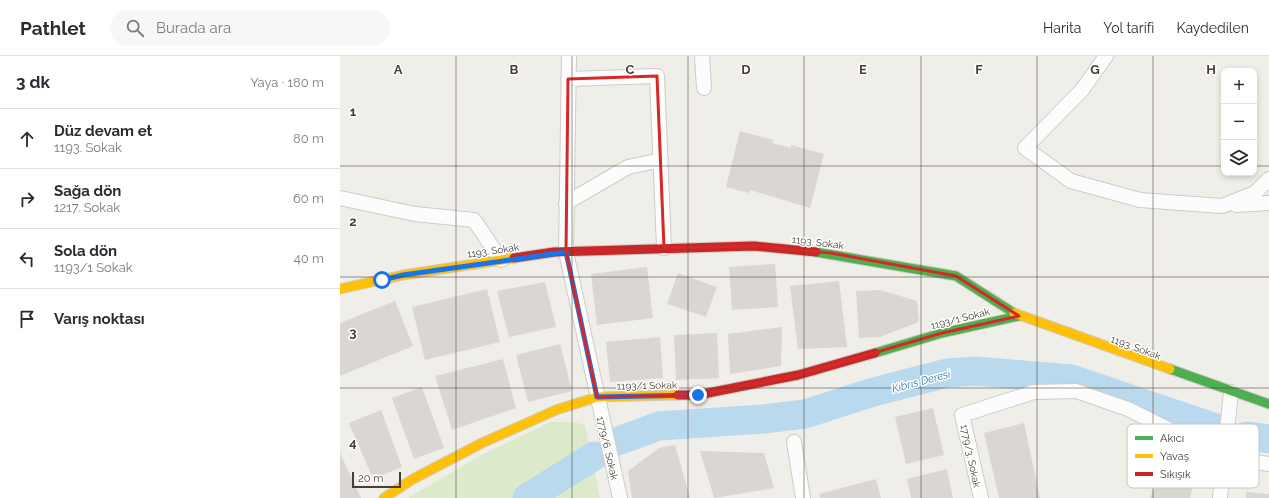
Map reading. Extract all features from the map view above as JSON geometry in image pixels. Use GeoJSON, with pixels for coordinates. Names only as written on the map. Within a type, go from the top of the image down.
{"type":"FeatureCollection","features":[{"type":"Feature","properties":{"kind":"street","name":"1779/6. Sokak"},"geometry":{"type":"LineString","coordinates":[[568,56],[566,252],[620,498]]}},
{"type":"Feature","properties":{"kind":"street"},"geometry":{"type":"LineString","coordinates":[[702,56],[704,88]]}},
{"type":"Feature","properties":{"kind":"street"},"geometry":{"type":"LineString","coordinates":[[1106,56],[1082,90],[1025,148],[1072,181],[1140,200],[1222,206],[1269,203]]}},
{"type":"Feature","properties":{"kind":"street"},"geometry":{"type":"LineString","coordinates":[[568,79],[657,76],[664,248]]}},
{"type":"Feature","properties":{"kind":"street"},"geometry":{"type":"LineString","coordinates":[[566,203],[628,167],[661,160]]}},
{"type":"Feature","properties":{"kind":"street"},"geometry":{"type":"LineString","coordinates":[[1222,206],[1255,193],[1269,179]]}},
{"type":"Feature","properties":{"kind":"street"},"geometry":{"type":"LineString","coordinates":[[340,198],[414,214],[474,220],[501,260]]}},
{"type":"Feature","properties":{"kind":"street","name":"1193. Sokak"},"geometry":{"type":"LineString","coordinates":[[340,289],[403,275],[566,252],[754,246],[831,253],[956,276],[1019,316],[1231,392],[1269,404]]}},
{"type":"Feature","properties":{"kind":"street","name":"1193/1 Sokak"},"geometry":{"type":"LineString","coordinates":[[384,498],[413,479],[482,443],[556,410],[597,397],[698,395],[798,375],[942,333],[1019,316]]}},
{"type":"Feature","properties":{"kind":"street","name":"1779/3. Sokak"},"geometry":{"type":"LineString","coordinates":[[980,498],[962,415],[1034,392],[1076,391],[1128,410],[1157,424]]}},
{"type":"Feature","properties":{"kind":"street"},"geometry":{"type":"LineString","coordinates":[[1228,424],[1231,392]]}},
{"type":"Feature","properties":{"kind":"street"},"geometry":{"type":"LineString","coordinates":[[794,442],[803,498]]}},
{"type":"Feature","properties":{"kind":"street"},"geometry":{"type":"LineString","coordinates":[[1259,462],[1269,464]]}},
{"type":"Feature","properties":{"kind":"street"},"geometry":{"type":"LineString","coordinates":[[1220,498],[1221,488]]}},
{"type":"Feature","properties":{"kind":"highlighted area"},"geometry":{"type":"Polygon","coordinates":[[[657,76],[664,248],[754,246],[831,253],[956,276],[1019,316],[942,333],[798,375],[698,395],[597,397],[566,252],[568,79],[657,76]]]}},
{"type":"Feature","properties":{"kind":"green space"},"geometry":{"type":"Polygon","coordinates":[[[551,422],[573,422],[585,425],[600,498],[408,498],[481,455],[551,422]]]}},
{"type":"Feature","properties":{"kind":"building"},"geometry":{"type":"Polygon","coordinates":[[[740,131],[773,140],[772,143],[791,148],[791,145],[824,154],[810,208],[750,190],[749,193],[726,187],[740,131]]]}},
{"type":"Feature","properties":{"kind":"building"},"geometry":{"type":"Polygon","coordinates":[[[775,264],[778,307],[732,310],[729,267],[775,264]]]}},
{"type":"Feature","properties":{"kind":"building"},"geometry":{"type":"Polygon","coordinates":[[[647,267],[653,318],[597,325],[591,274],[647,267]]]}},
{"type":"Feature","properties":{"kind":"building"},"geometry":{"type":"Polygon","coordinates":[[[678,273],[717,287],[706,317],[667,304],[678,273]]]}},
{"type":"Feature","properties":{"kind":"building"},"geometry":{"type":"Polygon","coordinates":[[[839,281],[847,347],[798,349],[790,286],[839,281]]]}},
{"type":"Feature","properties":{"kind":"building"},"geometry":{"type":"Polygon","coordinates":[[[545,282],[556,327],[509,337],[497,291],[545,282]]]}},
{"type":"Feature","properties":{"kind":"building"},"geometry":{"type":"Polygon","coordinates":[[[487,289],[500,342],[425,360],[412,307],[487,289]]]}},
{"type":"Feature","properties":{"kind":"building"},"geometry":{"type":"Polygon","coordinates":[[[880,290],[917,301],[919,322],[880,337],[859,338],[856,291],[880,290]]]}},
{"type":"Feature","properties":{"kind":"building"},"geometry":{"type":"Polygon","coordinates":[[[395,301],[413,346],[340,376],[340,323],[395,301]]]}},
{"type":"Feature","properties":{"kind":"building"},"geometry":{"type":"Polygon","coordinates":[[[782,327],[781,366],[730,374],[728,334],[782,327]]]}},
{"type":"Feature","properties":{"kind":"building"},"geometry":{"type":"Polygon","coordinates":[[[717,333],[719,378],[676,380],[674,335],[717,333]]]}},
{"type":"Feature","properties":{"kind":"building"},"geometry":{"type":"Polygon","coordinates":[[[660,337],[663,378],[610,382],[606,342],[660,337]]]}},
{"type":"Feature","properties":{"kind":"building"},"geometry":{"type":"Polygon","coordinates":[[[560,344],[572,391],[528,402],[516,355],[560,344]]]}},
{"type":"Feature","properties":{"kind":"building"},"geometry":{"type":"Polygon","coordinates":[[[503,359],[516,408],[452,430],[435,376],[503,359]]]}},
{"type":"Feature","properties":{"kind":"building"},"geometry":{"type":"Polygon","coordinates":[[[422,387],[444,448],[414,459],[392,398],[422,387]]]}},
{"type":"Feature","properties":{"kind":"building"},"geometry":{"type":"Polygon","coordinates":[[[933,408],[944,455],[906,464],[895,417],[933,408]]]}},
{"type":"Feature","properties":{"kind":"building"},"geometry":{"type":"Polygon","coordinates":[[[381,410],[402,467],[373,479],[349,423],[381,410]]]}},
{"type":"Feature","properties":{"kind":"building"},"geometry":{"type":"Polygon","coordinates":[[[1024,423],[1040,498],[999,498],[984,433],[1024,423]]]}},
{"type":"Feature","properties":{"kind":"building"},"geometry":{"type":"Polygon","coordinates":[[[675,445],[690,498],[632,498],[628,471],[659,448],[675,445]]]}},
{"type":"Feature","properties":{"kind":"building"},"geometry":{"type":"Polygon","coordinates":[[[700,451],[764,453],[774,488],[714,498],[700,451]]]}},
{"type":"Feature","properties":{"kind":"building"},"geometry":{"type":"Polygon","coordinates":[[[340,453],[361,498],[340,498],[340,453]]]}},
{"type":"Feature","properties":{"kind":"building"},"geometry":{"type":"Polygon","coordinates":[[[947,469],[953,498],[911,498],[907,479],[947,469]]]}},
{"type":"Feature","properties":{"kind":"building"},"geometry":{"type":"Polygon","coordinates":[[[876,479],[881,498],[820,498],[819,494],[876,479]]]}},
{"type":"Feature","properties":{"kind":"building"},"geometry":{"type":"Polygon","coordinates":[[[1154,488],[1192,488],[1190,498],[1150,498],[1154,488]]]}},
{"type":"Feature","properties":{"kind":"building"},"geometry":{"type":"Polygon","coordinates":[[[1246,492],[1269,494],[1269,498],[1246,498],[1246,492]]]}},
{"type":"Feature","properties":{"kind":"waterway","name":"Kıbrıs Deresi"},"geometry":{"type":"LineString","coordinates":[[618,441],[659,426],[763,419],[805,414],[870,393],[947,373],[975,371],[1071,379],[1204,424]]}},
{"type":"Feature","properties":{"kind":"waterway","name":"Kıbrıs Deresi"},"geometry":{"type":"LineString","coordinates":[[1259,438],[1269,439]]}},
{"type":"Feature","properties":{"kind":"waterway","name":"Kıbrıs Deresi"},"geometry":{"type":"LineString","coordinates":[[527,498],[594,456]]}},
{"type":"Feature","properties":{"kind":"traffic: fast"},"geometry":{"type":"LineString","coordinates":[[816,252],[956,276],[1014,313]]}},
{"type":"Feature","properties":{"kind":"traffic: fast"},"geometry":{"type":"LineString","coordinates":[[875,353],[942,333],[1019,316]]}},
{"type":"Feature","properties":{"kind":"traffic: fast"},"geometry":{"type":"LineString","coordinates":[[1170,369],[1269,404]]}},
{"type":"Feature","properties":{"kind":"traffic: slow"},"geometry":{"type":"LineString","coordinates":[[340,289],[403,275],[514,258]]}},
{"type":"Feature","properties":{"kind":"traffic: slow"},"geometry":{"type":"LineString","coordinates":[[1014,313],[1170,369]]}},
{"type":"Feature","properties":{"kind":"traffic: slow"},"geometry":{"type":"LineString","coordinates":[[384,498],[413,479],[482,443],[556,410],[597,397],[678,395]]}},
{"type":"Feature","properties":{"kind":"traffic: jam"},"geometry":{"type":"LineString","coordinates":[[514,258],[554,252],[754,246],[816,252]]}},
{"type":"Feature","properties":{"kind":"traffic: jam"},"geometry":{"type":"LineString","coordinates":[[678,395],[698,395],[798,375],[875,353]]}},
{"type":"Feature","properties":{"kind":"route"},"geometry":{"type":"LineString","coordinates":[[382,280],[403,275],[554,252],[566,252],[597,397],[698,395]]}}]}
